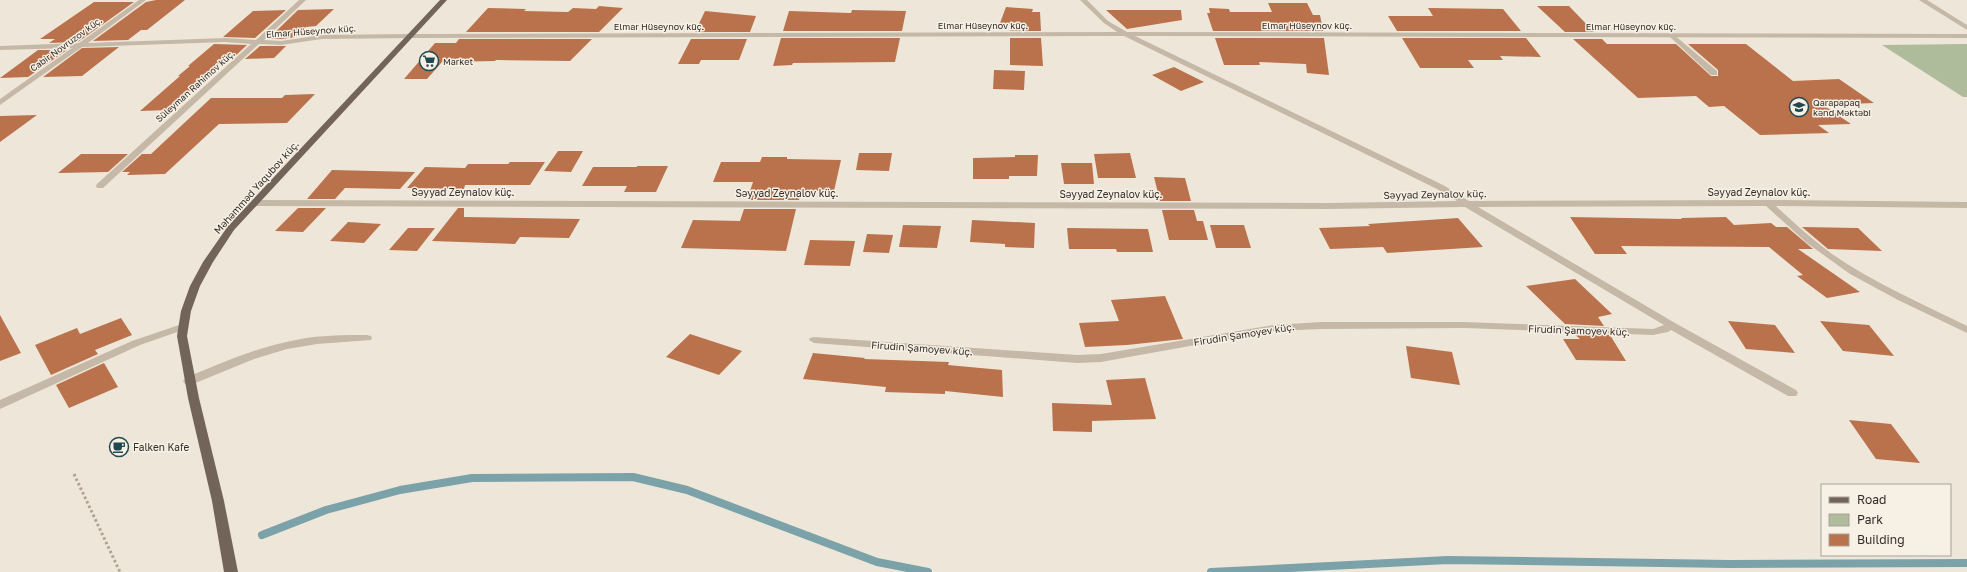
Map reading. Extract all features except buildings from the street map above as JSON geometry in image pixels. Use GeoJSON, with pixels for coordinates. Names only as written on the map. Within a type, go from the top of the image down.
{"type":"FeatureCollection","features":[{"type":"Feature","properties":{"kind":"main road","name":"Məhəmməd Yaqubov küç."},"geometry":{"type":"LineString","coordinates":[[231,572],[216,491],[189,381],[182,343],[182,327],[189,297],[196,280],[210,257],[227,234],[254,203],[412,36],[444,0]]}},
{"type":"Feature","properties":{"kind":"street","name":"Cabir Novruzov küç."},"geometry":{"type":"LineString","coordinates":[[0,103],[143,0]]}},
{"type":"Feature","properties":{"kind":"street","name":"Süleyman Rahimov küç."},"geometry":{"type":"LineString","coordinates":[[100,186],[303,0]]}},
{"type":"Feature","properties":{"kind":"street"},"geometry":{"type":"LineString","coordinates":[[1083,0],[1106,22],[1126,34],[1440,187],[1512,232],[1671,325],[1792,393]]}},
{"type":"Feature","properties":{"kind":"street"},"geometry":{"type":"LineString","coordinates":[[1922,0],[1967,28]]}},
{"type":"Feature","properties":{"kind":"street","name":"Elmar Hüseynov küç."},"geometry":{"type":"LineString","coordinates":[[0,48],[218,40],[281,43],[335,37],[412,36],[1126,34],[1967,36]]}},
{"type":"Feature","properties":{"kind":"street"},"geometry":{"type":"LineString","coordinates":[[1671,35],[1714,73]]}},
{"type":"Feature","properties":{"kind":"street","name":"Səyyad Zeynalov küç."},"geometry":{"type":"LineString","coordinates":[[254,203],[1319,206],[1768,203],[1967,205]]}},
{"type":"Feature","properties":{"kind":"street"},"geometry":{"type":"LineString","coordinates":[[1768,203],[1806,238],[1837,261],[1884,289],[1967,330]]}},
{"type":"Feature","properties":{"kind":"street","name":"Firudin Şamoyev küç."},"geometry":{"type":"LineString","coordinates":[[814,340],[1077,359],[1101,358],[1274,328],[1301,326],[1367,323],[1653,332],[1664,330],[1671,325]]}},
{"type":"Feature","properties":{"kind":"street"},"geometry":{"type":"LineString","coordinates":[[0,405],[136,343],[182,327]]}},
{"type":"Feature","properties":{"kind":"street"},"geometry":{"type":"LineString","coordinates":[[189,381],[263,352],[287,345],[309,341],[367,338]]}},
{"type":"Feature","properties":{"kind":"path"},"geometry":{"type":"LineString","coordinates":[[74,474],[120,572]]}},
{"type":"Feature","properties":{"kind":"green space"},"geometry":{"type":"Polygon","coordinates":[[[1967,44],[1967,97],[1963,97],[1882,45],[1967,44]]]}},
{"type":"Feature","properties":{"kind":"waterway"},"geometry":{"type":"LineString","coordinates":[[262,535],[326,510],[400,490],[472,478],[633,477],[687,490],[877,562],[928,572]]}},
{"type":"Feature","properties":{"kind":"waterway"},"geometry":{"type":"LineString","coordinates":[[1211,572],[1448,560],[1730,564],[1967,563]]}},
{"type":"Feature","properties":{"kind":"place","name":"Market"},"geometry":{"type":"Point","coordinates":[429,61]}},
{"type":"Feature","properties":{"kind":"place","name":"Qarapapaq kənd Məktəbi"},"geometry":{"type":"Point","coordinates":[1799,107]}},
{"type":"Feature","properties":{"kind":"place","name":"Falken Kafe"},"geometry":{"type":"Point","coordinates":[119,447]}}]}
